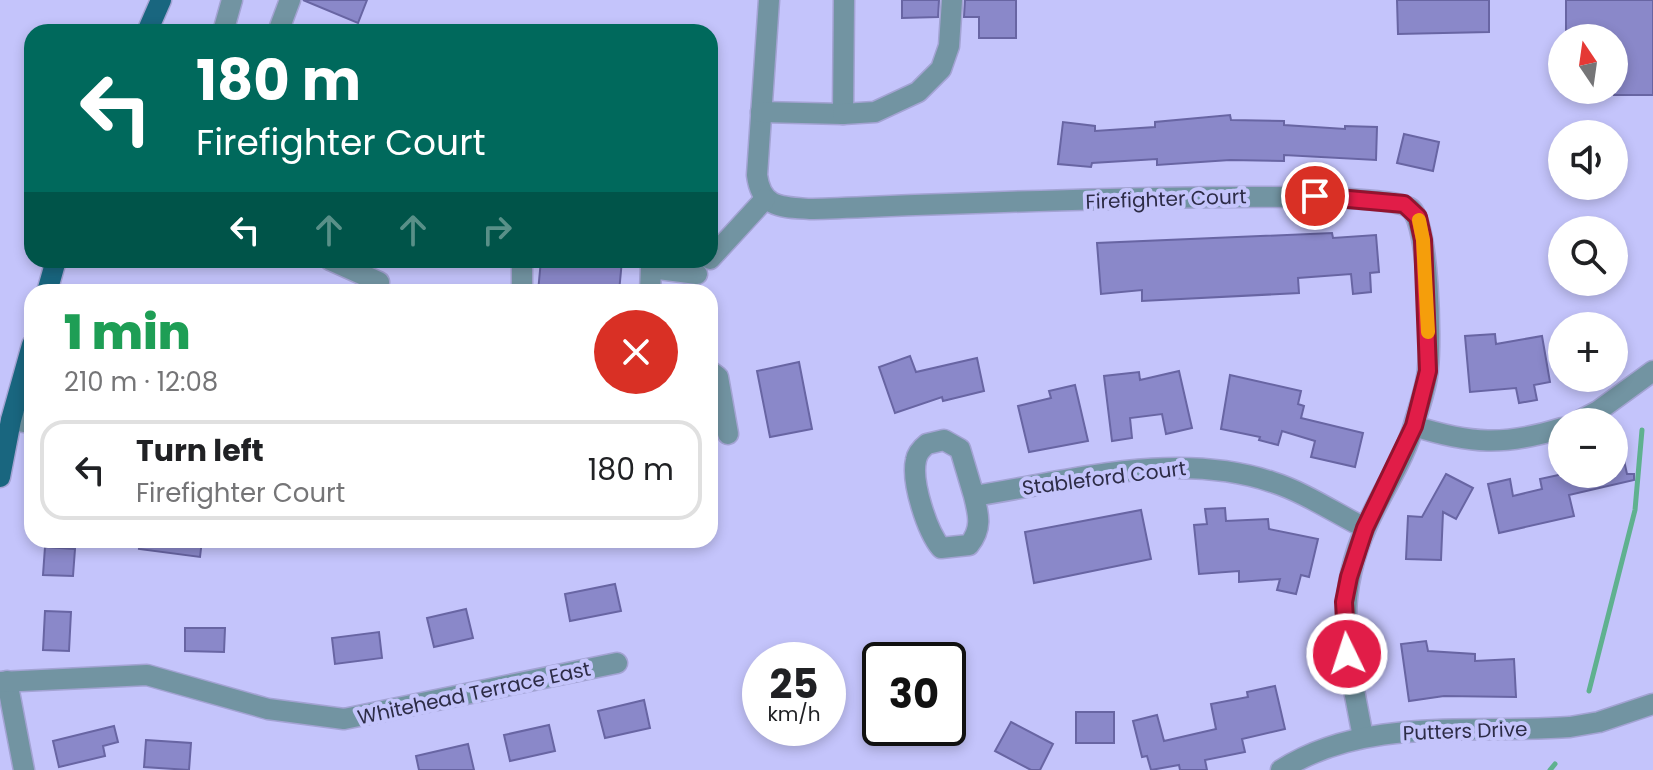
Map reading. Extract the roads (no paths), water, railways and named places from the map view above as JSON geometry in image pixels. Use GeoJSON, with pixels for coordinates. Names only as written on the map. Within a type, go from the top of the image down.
{"type":"FeatureCollection","features":[{"type":"Feature","properties":{"kind":"main road"},"geometry":{"type":"LineString","coordinates":[[150,24],[161,0]]}},
{"type":"Feature","properties":{"kind":"main road"},"geometry":{"type":"LineString","coordinates":[[0,477],[24,374]]}},
{"type":"Feature","properties":{"kind":"street"},"geometry":{"type":"LineString","coordinates":[[225,24],[232,0]]}},
{"type":"Feature","properties":{"kind":"street"},"geometry":{"type":"LineString","coordinates":[[281,24],[290,0]]}},
{"type":"Feature","properties":{"kind":"street"},"geometry":{"type":"LineString","coordinates":[[718,254],[765,199],[759,189],[757,175],[769,0]]}},
{"type":"Feature","properties":{"kind":"street"},"geometry":{"type":"LineString","coordinates":[[843,114],[844,0]]}},
{"type":"Feature","properties":{"kind":"street"},"geometry":{"type":"LineString","coordinates":[[761,112],[875,112],[918,92],[941,69],[949,46],[952,0]]}},
{"type":"Feature","properties":{"kind":"street","name":"Firefighter Court"},"geometry":{"type":"LineString","coordinates":[[765,199],[782,207],[810,209],[1288,196],[1343,197],[1404,204],[1412,209],[1421,227],[1429,341],[1428,371],[1414,426],[1365,528],[1349,577],[1344,628],[1363,737]]}},
{"type":"Feature","properties":{"kind":"street"},"geometry":{"type":"LineString","coordinates":[[348,268],[379,282]]}},
{"type":"Feature","properties":{"kind":"street"},"geometry":{"type":"LineString","coordinates":[[681,268],[703,271]]}},
{"type":"Feature","properties":{"kind":"street"},"geometry":{"type":"LineString","coordinates":[[1602,408],[1653,371]]}},
{"type":"Feature","properties":{"kind":"street"},"geometry":{"type":"LineString","coordinates":[[718,377],[728,434]]}},
{"type":"Feature","properties":{"kind":"street"},"geometry":{"type":"LineString","coordinates":[[11,420],[24,422]]}},
{"type":"Feature","properties":{"kind":"street"},"geometry":{"type":"LineString","coordinates":[[1414,426],[1450,438],[1505,443],[1548,432]]}},
{"type":"Feature","properties":{"kind":"street"},"geometry":{"type":"LineString","coordinates":[[936,440],[955,443],[965,457],[974,496],[980,520],[977,536],[969,545],[941,548],[932,537],[926,521],[916,474],[920,451],[936,440]]}},
{"type":"Feature","properties":{"kind":"street","name":"Stableford Court"},"geometry":{"type":"LineString","coordinates":[[974,496],[1155,468],[1213,468],[1274,482],[1365,528]]}},
{"type":"Feature","properties":{"kind":"street","name":"Whitehead Terrace East"},"geometry":{"type":"LineString","coordinates":[[3,681],[147,675],[268,709],[344,719],[617,663]]}},
{"type":"Feature","properties":{"kind":"street"},"geometry":{"type":"LineString","coordinates":[[3,681],[24,770]]}},
{"type":"Feature","properties":{"kind":"street","name":"Putters Drive"},"geometry":{"type":"LineString","coordinates":[[1281,770],[1328,746],[1363,737],[1570,727],[1599,722],[1653,704]]}},
{"type":"Feature","properties":{"kind":"waterway"},"geometry":{"type":"LineString","coordinates":[[1589,691],[1635,510],[1642,430]]}},
{"type":"Feature","properties":{"kind":"waterway"},"geometry":{"type":"LineString","coordinates":[[1550,770],[1555,764]]}}]}
